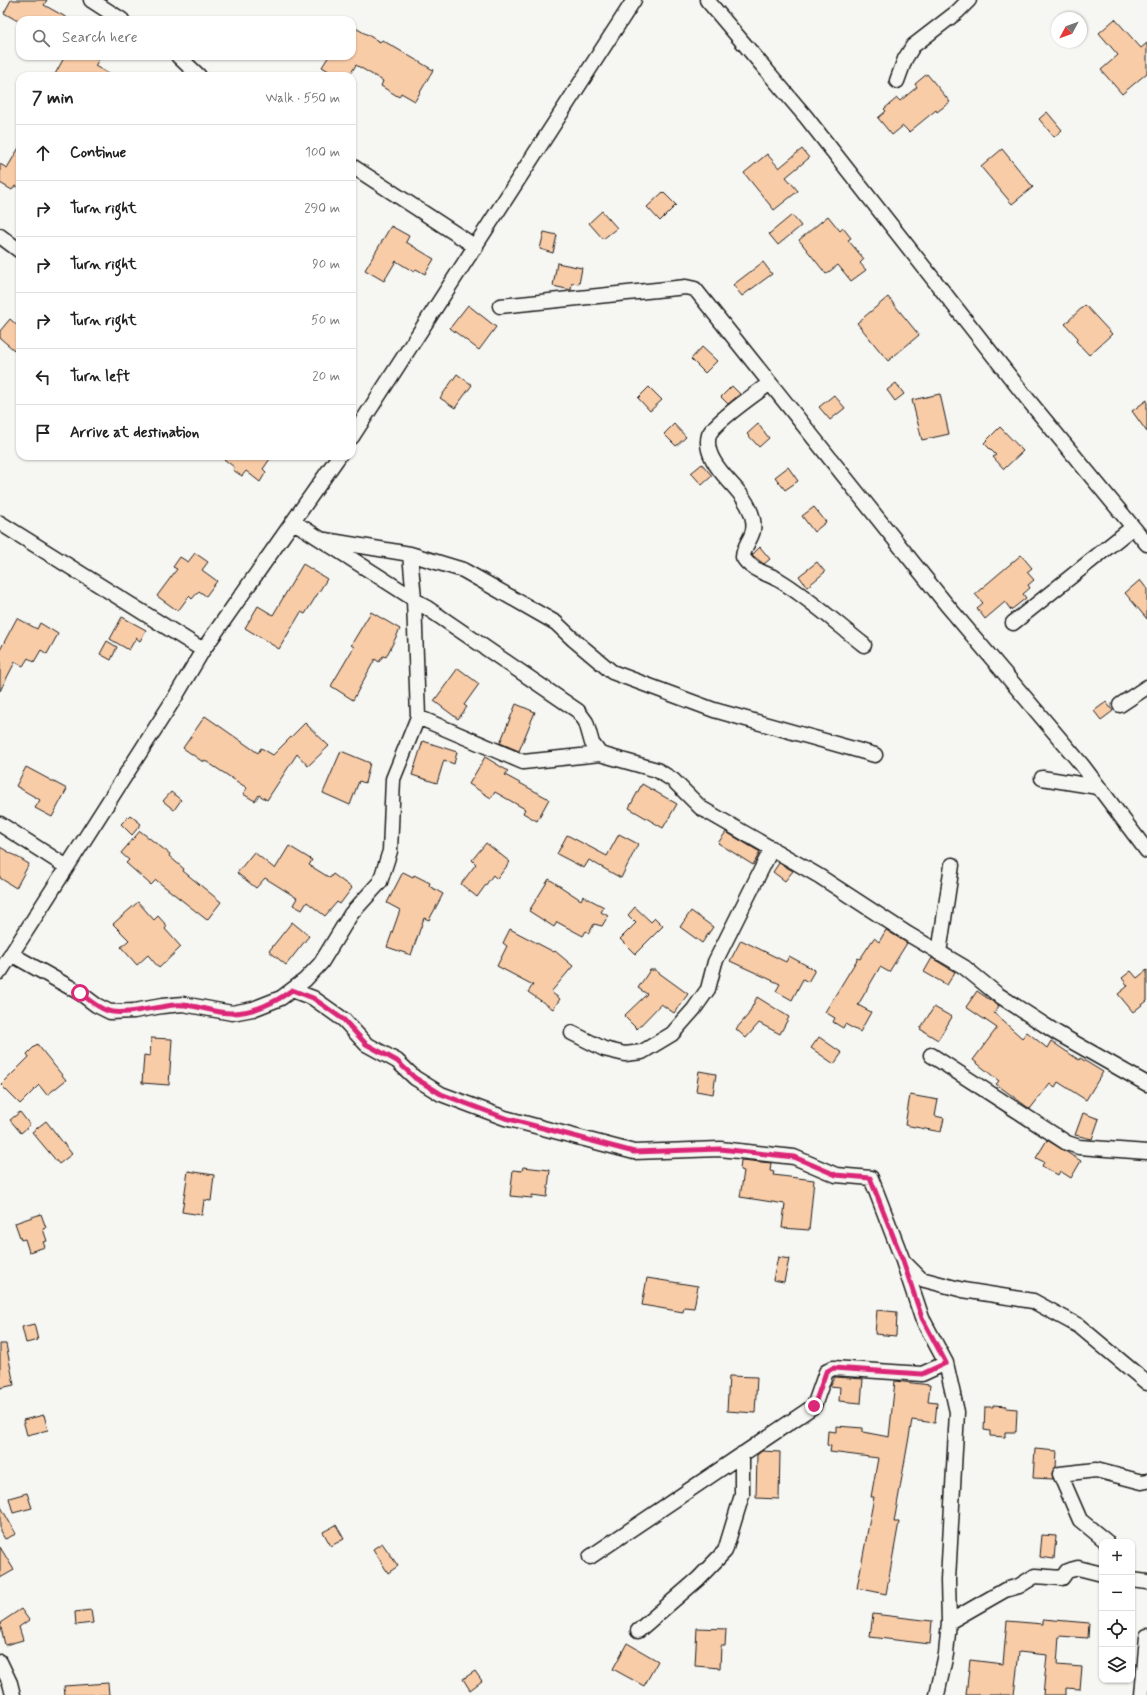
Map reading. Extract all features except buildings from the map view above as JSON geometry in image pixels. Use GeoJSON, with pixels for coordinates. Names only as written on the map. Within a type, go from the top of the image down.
{"type":"FeatureCollection","features":[{"type":"Feature","properties":{"kind":"street"},"geometry":{"type":"LineString","coordinates":[[91,0],[116,16]]}},
{"type":"Feature","properties":{"kind":"street"},"geometry":{"type":"LineString","coordinates":[[356,431],[634,0]]}},
{"type":"Feature","properties":{"kind":"street"},"geometry":{"type":"LineString","coordinates":[[707,0],[806,117],[1014,383],[1147,544]]}},
{"type":"Feature","properties":{"kind":"street"},"geometry":{"type":"LineString","coordinates":[[897,81],[905,58],[913,46],[957,12],[969,0]]}},
{"type":"Feature","properties":{"kind":"street"},"geometry":{"type":"LineString","coordinates":[[182,60],[195,72]]}},
{"type":"Feature","properties":{"kind":"street"},"geometry":{"type":"LineString","coordinates":[[356,169],[476,247]]}},
{"type":"Feature","properties":{"kind":"street"},"geometry":{"type":"LineString","coordinates":[[0,236],[16,248]]}},
{"type":"Feature","properties":{"kind":"street"},"geometry":{"type":"LineString","coordinates":[[500,306],[686,287],[695,289],[946,604],[1098,786],[1147,851]]}},
{"type":"Feature","properties":{"kind":"street"},"geometry":{"type":"LineString","coordinates":[[770,383],[718,423],[709,434],[709,449],[714,462],[742,496],[752,519],[754,530],[743,557],[753,568],[777,579],[794,590],[864,646]]}},
{"type":"Feature","properties":{"kind":"street"},"geometry":{"type":"LineString","coordinates":[[0,972],[174,699],[203,650],[336,460]]}},
{"type":"Feature","properties":{"kind":"street"},"geometry":{"type":"LineString","coordinates":[[294,522],[414,599],[578,711],[586,722],[592,743],[600,754]]}},
{"type":"Feature","properties":{"kind":"street"},"geometry":{"type":"LineString","coordinates":[[0,523],[203,650]]}},
{"type":"Feature","properties":{"kind":"street"},"geometry":{"type":"LineString","coordinates":[[1013,623],[1133,527]]}},
{"type":"Feature","properties":{"kind":"street"},"geometry":{"type":"LineString","coordinates":[[321,539],[410,554],[463,570],[556,623],[612,672],[714,710],[875,755]]}},
{"type":"Feature","properties":{"kind":"street"},"geometry":{"type":"LineString","coordinates":[[11,954],[80,993],[96,1005],[110,1012],[134,1011],[183,1004],[232,1013],[253,1009],[281,998],[305,980],[321,963],[351,914],[380,882],[390,851],[393,779],[418,717],[414,599],[410,554]]}},
{"type":"Feature","properties":{"kind":"street"},"geometry":{"type":"LineString","coordinates":[[1120,705],[1147,688]]}},
{"type":"Feature","properties":{"kind":"street"},"geometry":{"type":"LineString","coordinates":[[418,717],[523,762],[600,754],[657,770],[673,780],[702,808],[772,848],[964,967],[997,994],[1057,1033],[1147,1084]]}},
{"type":"Feature","properties":{"kind":"street"},"geometry":{"type":"LineString","coordinates":[[1042,778],[1098,786]]}},
{"type":"Feature","properties":{"kind":"street"},"geometry":{"type":"LineString","coordinates":[[0,824],[67,867]]}},
{"type":"Feature","properties":{"kind":"street"},"geometry":{"type":"LineString","coordinates":[[572,1033],[604,1049],[625,1054],[642,1052],[672,1034],[694,1009],[708,989],[715,962],[772,848]]}},
{"type":"Feature","properties":{"kind":"street"},"geometry":{"type":"LineString","coordinates":[[939,952],[952,865]]}},
{"type":"Feature","properties":{"kind":"street"},"geometry":{"type":"LineString","coordinates":[[292,990],[313,998],[344,1020],[366,1044],[397,1061],[415,1078],[441,1094],[505,1118],[634,1152],[720,1149],[787,1156],[794,1157],[836,1175],[870,1178],[903,1261],[922,1318],[946,1363],[957,1412],[948,1580],[949,1622],[946,1654],[937,1695]]}},
{"type":"Feature","properties":{"kind":"street"},"geometry":{"type":"LineString","coordinates":[[931,1055],[1067,1143],[1079,1147],[1147,1152]]}},
{"type":"Feature","properties":{"kind":"street"},"geometry":{"type":"LineString","coordinates":[[903,1261],[921,1279],[963,1290],[1033,1301],[1079,1326],[1147,1383]]}},
{"type":"Feature","properties":{"kind":"street"},"geometry":{"type":"LineString","coordinates":[[590,1557],[814,1406],[826,1372],[833,1368],[922,1374],[946,1363]]}},
{"type":"Feature","properties":{"kind":"street"},"geometry":{"type":"LineString","coordinates":[[638,1631],[698,1579],[725,1551],[742,1495],[742,1454]]}},
{"type":"Feature","properties":{"kind":"street"},"geometry":{"type":"LineString","coordinates":[[1103,1539],[1080,1520],[1060,1474],[1096,1470],[1142,1482],[1147,1481]]}},
{"type":"Feature","properties":{"kind":"street"},"geometry":{"type":"LineString","coordinates":[[949,1622],[1005,1590],[1018,1586],[1035,1576],[1062,1578],[1066,1571],[1078,1568],[1099,1573]]}},
{"type":"Feature","properties":{"kind":"street"},"geometry":{"type":"LineString","coordinates":[[1142,1695],[1147,1636]]}},
{"type":"Feature","properties":{"kind":"street"},"geometry":{"type":"LineString","coordinates":[[0,1662],[10,1683],[13,1695]]}},
{"type":"Feature","properties":{"kind":"route"},"geometry":{"type":"LineString","coordinates":[[80,993],[96,1005],[110,1012],[134,1011],[183,1004],[232,1013],[253,1009],[281,998],[292,990],[313,998],[344,1020],[366,1044],[397,1061],[415,1078],[441,1094],[505,1118],[634,1152],[720,1149],[794,1157],[836,1175],[870,1178],[903,1261],[922,1318],[946,1363],[922,1374],[872,1372],[833,1368],[826,1372],[814,1406]]}}]}
